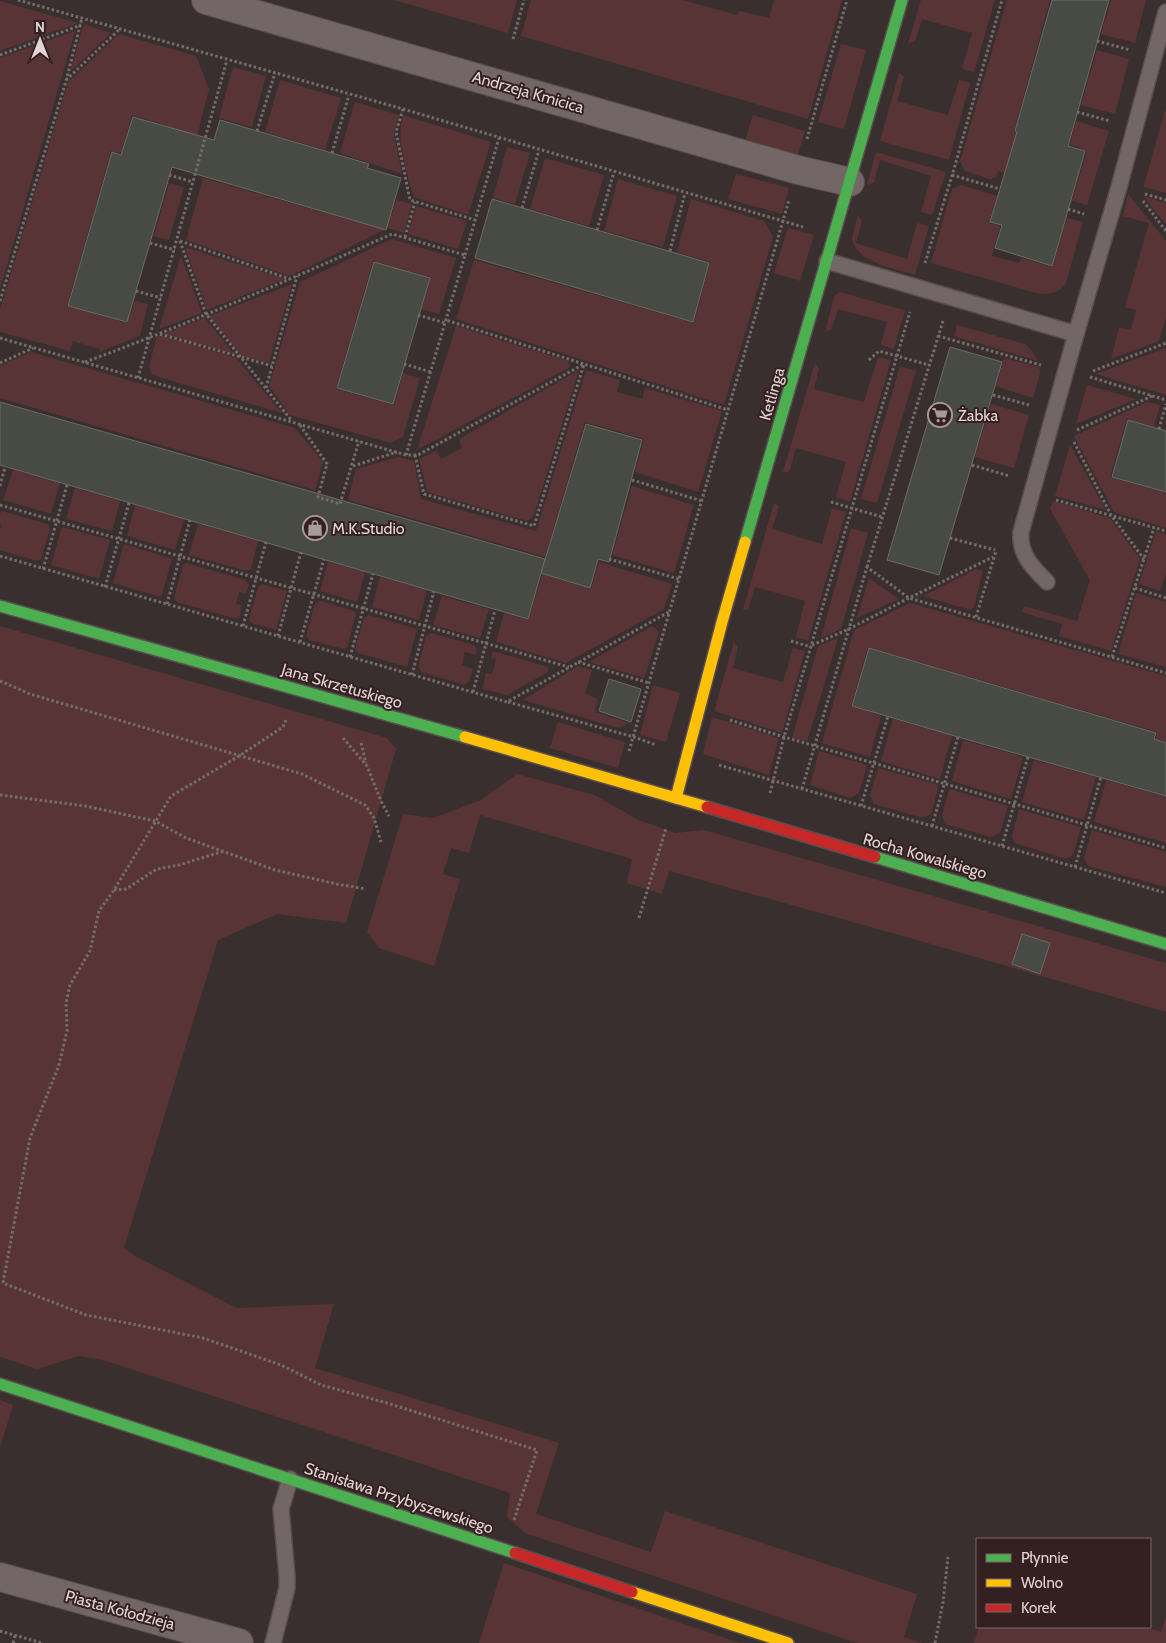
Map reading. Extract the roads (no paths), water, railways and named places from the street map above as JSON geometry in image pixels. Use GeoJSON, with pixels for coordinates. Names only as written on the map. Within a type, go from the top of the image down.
{"type":"FeatureCollection","features":[{"type":"Feature","properties":{"kind":"street","name":"Andrzeja Kmicica"},"geometry":{"type":"LineString","coordinates":[[206,0],[798,170],[850,182]]}},
{"type":"Feature","properties":{"kind":"street","name":"Ketlinga"},"geometry":{"type":"LineString","coordinates":[[676,798],[722,622],[902,0]]}},
{"type":"Feature","properties":{"kind":"street","name":"Jana Skrzetuskiego"},"geometry":{"type":"LineString","coordinates":[[0,606],[676,798]]}},
{"type":"Feature","properties":{"kind":"street","name":"Rocha Kowalskiego"},"geometry":{"type":"LineString","coordinates":[[676,798],[1166,944]]}},
{"type":"Feature","properties":{"kind":"street","name":"Stanisława Przybyszewskiego"},"geometry":{"type":"LineString","coordinates":[[0,1384],[788,1643]]}},
{"type":"Feature","properties":{"kind":"street","name":"Piasta Kołodzieja"},"geometry":{"type":"LineString","coordinates":[[0,1577],[239,1643]]}},
{"type":"Feature","properties":{"kind":"lane"},"geometry":{"type":"LineString","coordinates":[[1047,582],[1027,560],[1020,541],[1021,532],[1119,187],[1166,12]]}},
{"type":"Feature","properties":{"kind":"lane"},"geometry":{"type":"LineString","coordinates":[[827,261],[1076,334]]}},
{"type":"Feature","properties":{"kind":"lane"},"geometry":{"type":"LineString","coordinates":[[273,1643],[287,1588],[281,1509],[290,1479]]}},
{"type":"Feature","properties":{"kind":"place","name":"Żabka"},"geometry":{"type":"Point","coordinates":[940,415]}},
{"type":"Feature","properties":{"kind":"place","name":"M.K.Studio"},"geometry":{"type":"Point","coordinates":[315,528]}}]}
